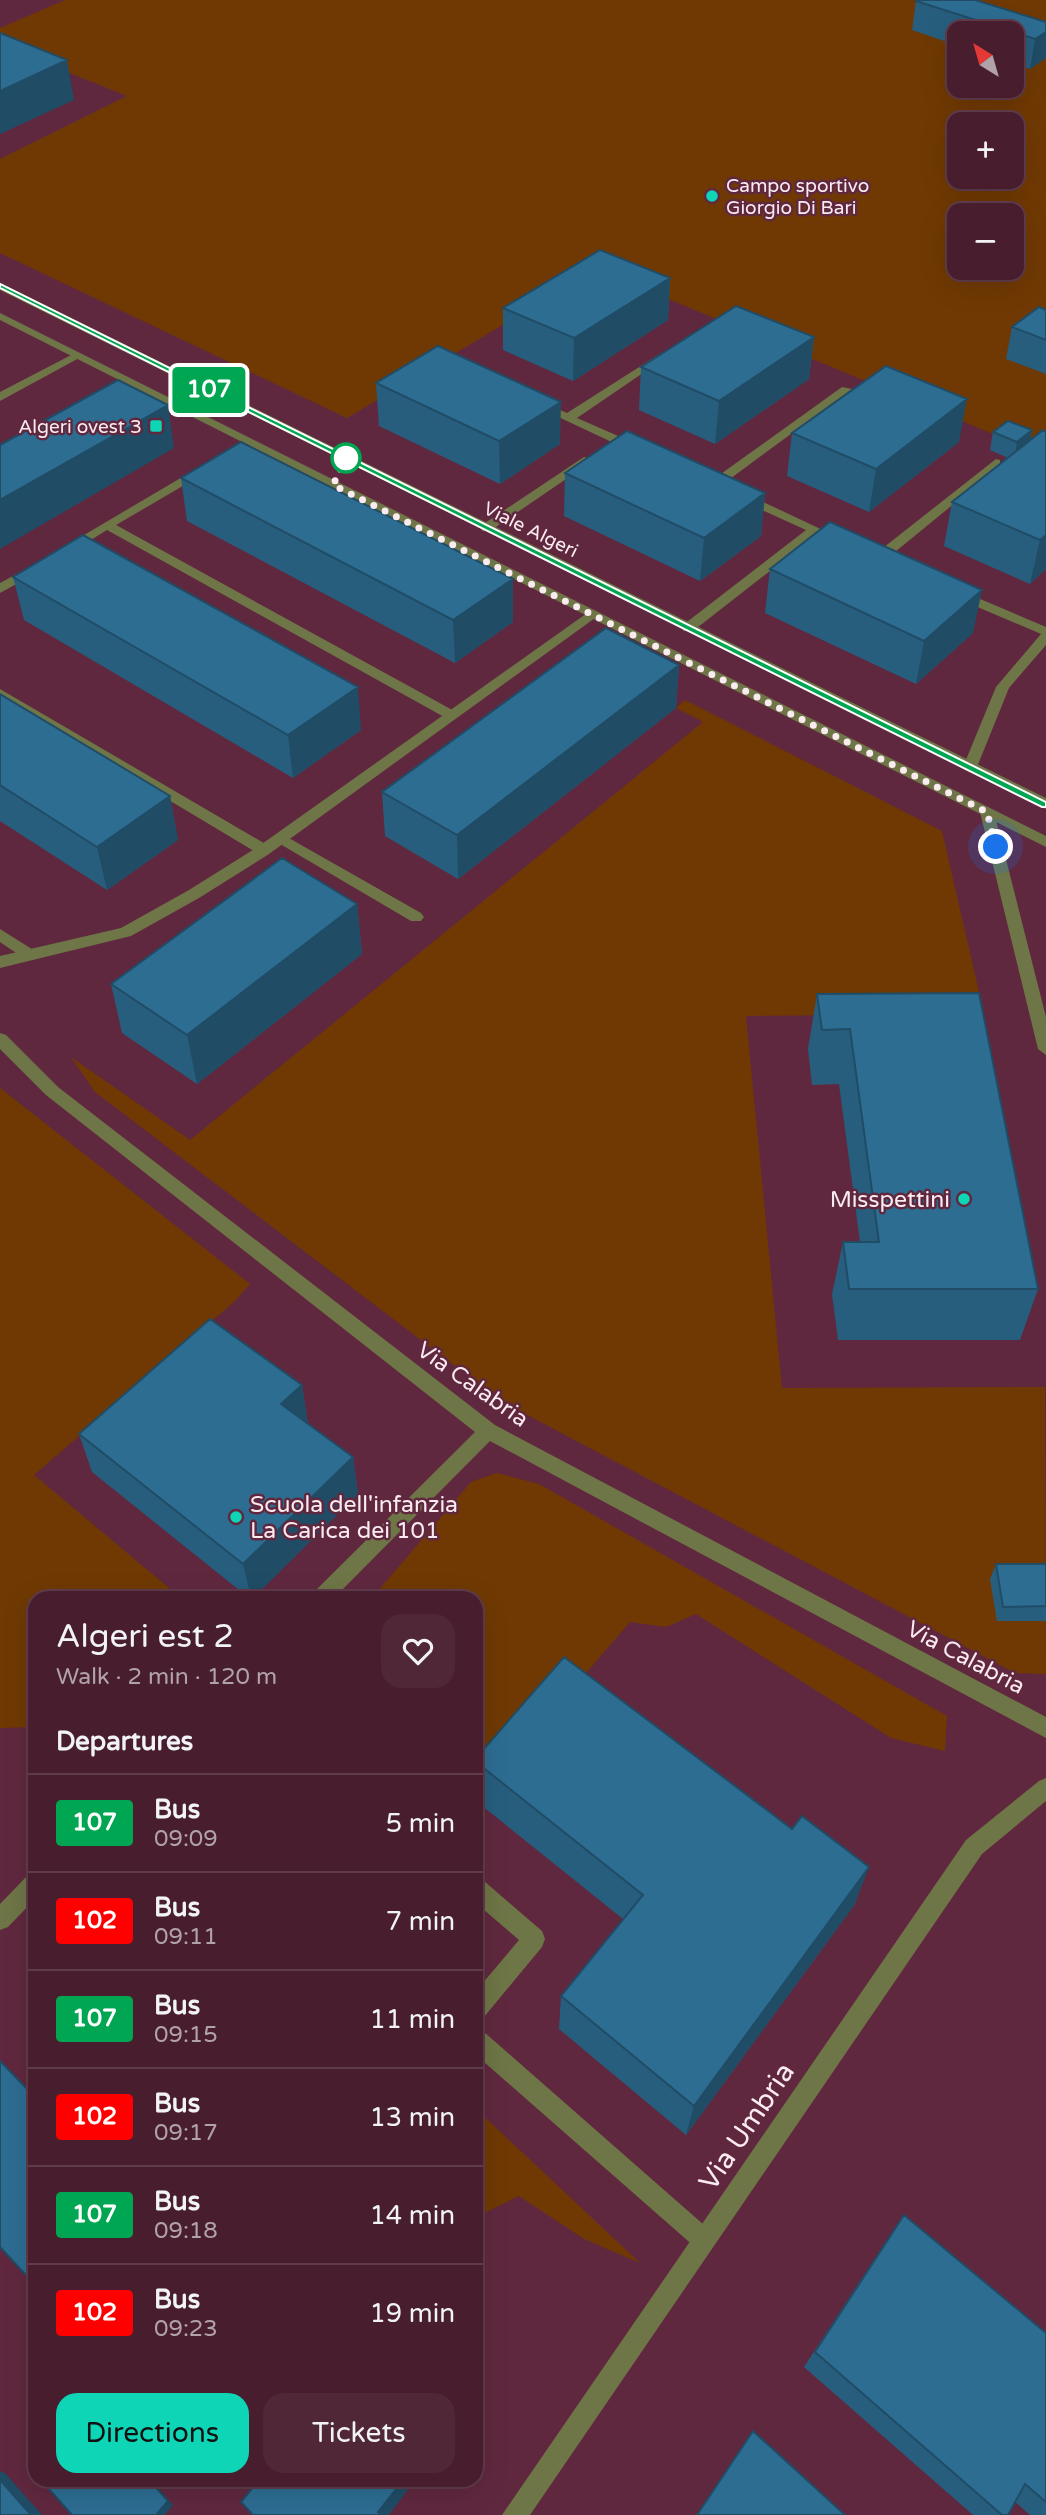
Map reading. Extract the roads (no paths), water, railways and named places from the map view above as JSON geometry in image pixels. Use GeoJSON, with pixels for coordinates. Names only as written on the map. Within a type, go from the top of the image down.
{"type":"FeatureCollection","features":[{"type":"Feature","properties":{"kind":"street","name":"Viale Algeri"},"geometry":{"type":"LineString","coordinates":[[0,286],[1046,804]]}},
{"type":"Feature","properties":{"kind":"street"},"geometry":{"type":"LineString","coordinates":[[0,316],[1046,842]]}},
{"type":"Feature","properties":{"kind":"street"},"geometry":{"type":"LineString","coordinates":[[568,418],[666,353]]}},
{"type":"Feature","properties":{"kind":"street"},"geometry":{"type":"LineString","coordinates":[[0,397],[77,355]]}},
{"type":"Feature","properties":{"kind":"street"},"geometry":{"type":"LineString","coordinates":[[846,389],[709,481],[872,555],[996,463]]}},
{"type":"Feature","properties":{"kind":"street"},"geometry":{"type":"LineString","coordinates":[[531,402],[568,418],[604,447],[653,456]]}},
{"type":"Feature","properties":{"kind":"street"},"geometry":{"type":"LineString","coordinates":[[231,453],[249,442]]}},
{"type":"Feature","properties":{"kind":"street"},"geometry":{"type":"LineString","coordinates":[[486,528],[604,447]]}},
{"type":"Feature","properties":{"kind":"street"},"geometry":{"type":"LineString","coordinates":[[0,589],[209,466]]}},
{"type":"Feature","properties":{"kind":"street"},"geometry":{"type":"LineString","coordinates":[[107,525],[451,715]]}},
{"type":"Feature","properties":{"kind":"street"},"geometry":{"type":"LineString","coordinates":[[688,628],[815,530]]}},
{"type":"Feature","properties":{"kind":"street"},"geometry":{"type":"LineString","coordinates":[[941,586],[1046,634],[1003,687],[970,767]]}},
{"type":"Feature","properties":{"kind":"street"},"geometry":{"type":"LineString","coordinates":[[0,962],[126,932],[194,894],[264,850],[590,615]]}},
{"type":"Feature","properties":{"kind":"street"},"geometry":{"type":"LineString","coordinates":[[0,693],[264,850]]}},
{"type":"Feature","properties":{"kind":"street"},"geometry":{"type":"LineString","coordinates":[[987,812],[1043,1028],[1046,1049]]}},
{"type":"Feature","properties":{"kind":"street"},"geometry":{"type":"LineString","coordinates":[[280,838],[416,917]]}},
{"type":"Feature","properties":{"kind":"street"},"geometry":{"type":"LineString","coordinates":[[0,934],[30,954]]}},
{"type":"Feature","properties":{"kind":"street","name":"Via Calabria"},"geometry":{"type":"LineString","coordinates":[[0,1040],[52,1091],[488,1431],[1046,1728]]}},
{"type":"Feature","properties":{"kind":"street"},"geometry":{"type":"LineString","coordinates":[[328,1591],[488,1431]]}},
{"type":"Feature","properties":{"kind":"street","name":"Via Umbria"},"geometry":{"type":"LineString","coordinates":[[515,2515],[974,1847],[1046,1788]]}},
{"type":"Feature","properties":{"kind":"street"},"geometry":{"type":"LineString","coordinates":[[2,1912],[28,1890]]}},
{"type":"Feature","properties":{"kind":"street"},"geometry":{"type":"LineString","coordinates":[[483,1895],[534,1940],[483,2001]]}},
{"type":"Feature","properties":{"kind":"street"},"geometry":{"type":"LineString","coordinates":[[483,2046],[704,2240]]}},
{"type":"Feature","properties":{"kind":"place","name":"Campo sportivo Giorgio Di Bari"},"geometry":{"type":"Point","coordinates":[712,196]}},
{"type":"Feature","properties":{"kind":"place","name":"Algeri ovest 3"},"geometry":{"type":"Point","coordinates":[156,426]}},
{"type":"Feature","properties":{"kind":"place","name":"Misspettini"},"geometry":{"type":"Point","coordinates":[964,1199]}},
{"type":"Feature","properties":{"kind":"place","name":"Scuola dell'infanzia La Carica dei 101"},"geometry":{"type":"Point","coordinates":[236,1517]}}]}
